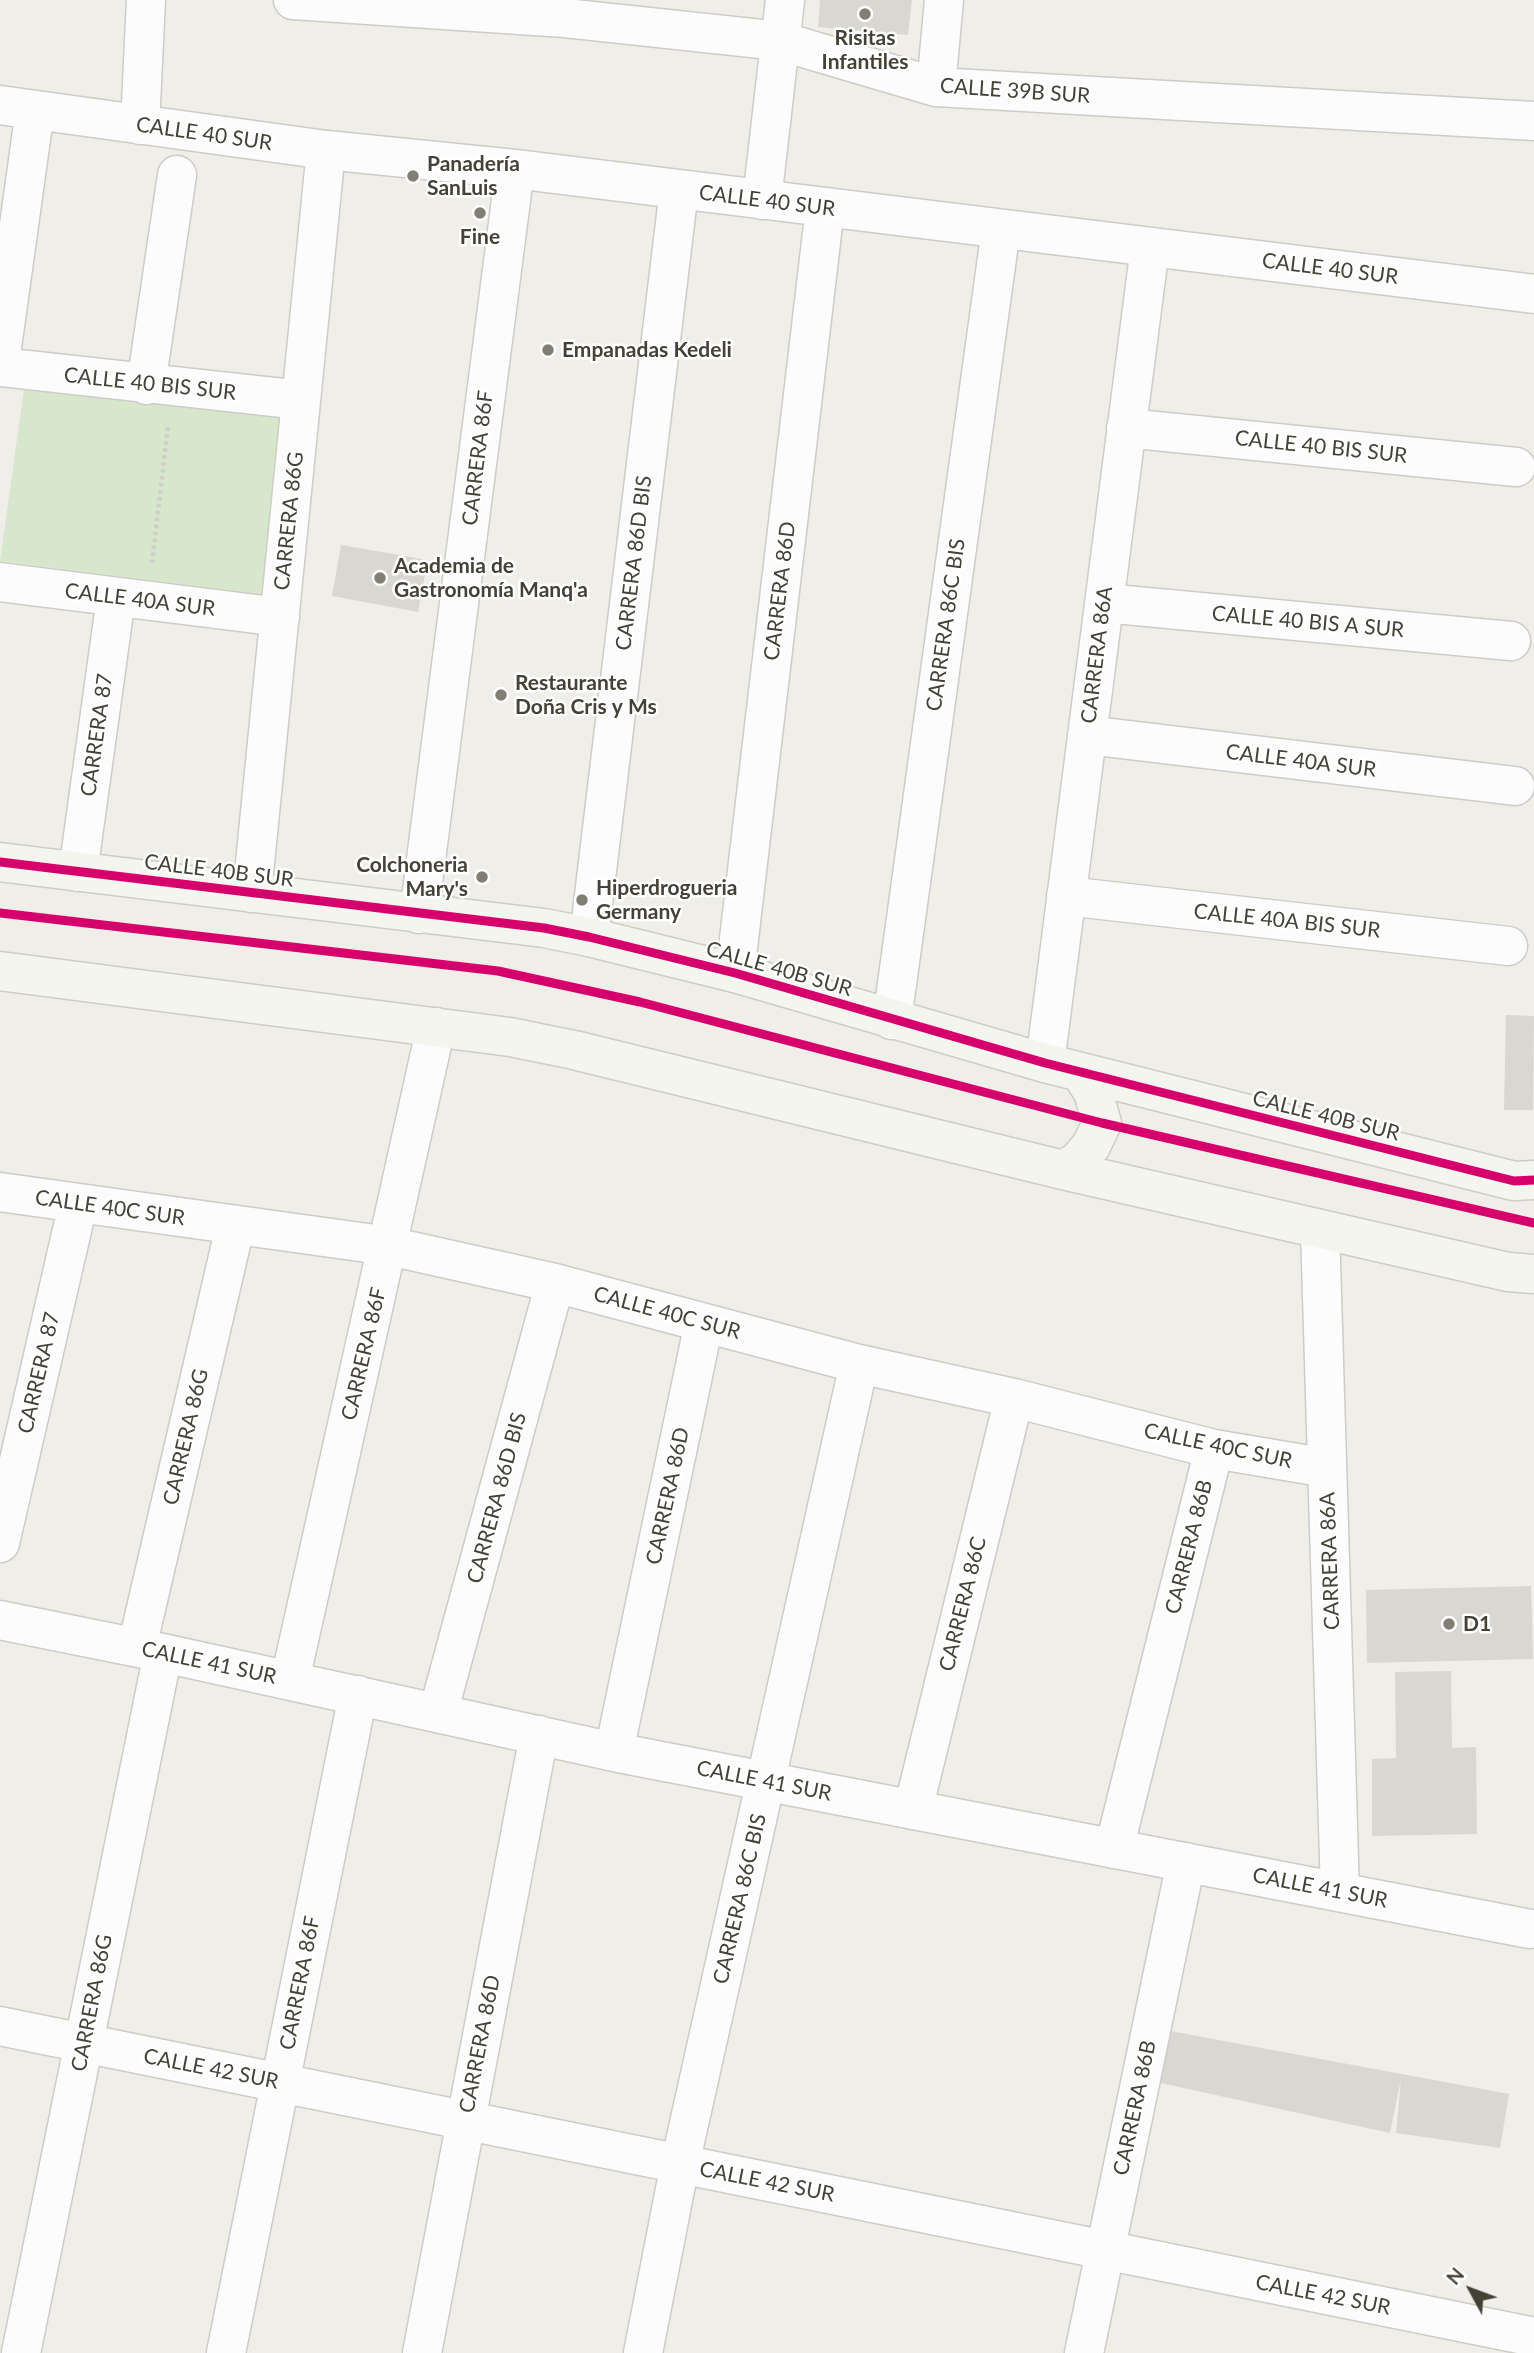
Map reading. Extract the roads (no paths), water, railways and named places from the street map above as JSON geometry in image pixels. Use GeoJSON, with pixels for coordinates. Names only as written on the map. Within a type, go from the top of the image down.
{"type":"FeatureCollection","features":[{"type":"Feature","properties":{"kind":"street"},"geometry":{"type":"LineString","coordinates":[[140,125],[146,0]]}},
{"type":"Feature","properties":{"kind":"street","name":"CALLE 39B SUR"},"geometry":{"type":"LineString","coordinates":[[293,0],[565,18],[780,41],[936,87],[1534,121]]}},
{"type":"Feature","properties":{"kind":"street"},"geometry":{"type":"LineString","coordinates":[[762,200],[785,0]]}},
{"type":"Feature","properties":{"kind":"street"},"geometry":{"type":"LineString","coordinates":[[936,87],[944,0]]}},
{"type":"Feature","properties":{"kind":"street"},"geometry":{"type":"LineString","coordinates":[[0,365],[18,108]]}},
{"type":"Feature","properties":{"kind":"street","name":"CALLE 40 SUR"},"geometry":{"type":"LineString","coordinates":[[18,108],[326,150],[516,169],[1534,293]]}},
{"type":"Feature","properties":{"kind":"street","name":"CARRERA 86G"},"geometry":{"type":"LineString","coordinates":[[252,893],[326,150]]}},
{"type":"Feature","properties":{"kind":"street","name":"CARRERA 86F"},"geometry":{"type":"LineString","coordinates":[[419,914],[516,169]]}},
{"type":"Feature","properties":{"kind":"street"},"geometry":{"type":"LineString","coordinates":[[160,386],[177,175]]}},
{"type":"Feature","properties":{"kind":"street","name":"CARRERA 86D BIS"},"geometry":{"type":"LineString","coordinates":[[589,937],[679,190]]}},
{"type":"Feature","properties":{"kind":"street","name":"CARRERA 86D"},"geometry":{"type":"LineString","coordinates":[[735,973],[825,208]]}},
{"type":"Feature","properties":{"kind":"street","name":"CARRERA 86C BIS"},"geometry":{"type":"LineString","coordinates":[[892,1020],[1001,229]]}},
{"type":"Feature","properties":{"kind":"street","name":"CARRERA 86A"},"geometry":{"type":"LineString","coordinates":[[1062,1068],[1066,896],[1150,247]]}},
{"type":"Feature","properties":{"kind":"street","name":"CALLE 40 BIS SUR"},"geometry":{"type":"LineString","coordinates":[[0,365],[160,386],[301,400]]}},
{"type":"Feature","properties":{"kind":"street","name":"CALLE 40 BIS SUR"},"geometry":{"type":"LineString","coordinates":[[1126,428],[1516,467]]}},
{"type":"Feature","properties":{"kind":"street","name":"CALLE 40A SUR"},"geometry":{"type":"LineString","coordinates":[[0,582],[279,617]]}},
{"type":"Feature","properties":{"kind":"street","name":"CARRERA 87"},"geometry":{"type":"LineString","coordinates":[[78,872],[132,600]]}},
{"type":"Feature","properties":{"kind":"street","name":"CALLE 40 BIS A SUR"},"geometry":{"type":"LineString","coordinates":[[1104,603],[1511,641]]}},
{"type":"Feature","properties":{"kind":"street","name":"CALLE 40A SUR"},"geometry":{"type":"LineString","coordinates":[[1087,735],[1515,786]]}},
{"type":"Feature","properties":{"kind":"street","name":"CALLE 40B SUR"},"geometry":{"type":"LineString","coordinates":[[0,862],[544,928],[589,937],[735,973],[1062,1068],[1514,1181],[1534,1180]]}},
{"type":"Feature","properties":{"kind":"street","name":"CALLE 40A BIS SUR"},"geometry":{"type":"LineString","coordinates":[[1066,896],[1508,946]]}},
{"type":"Feature","properties":{"kind":"street"},"geometry":{"type":"LineString","coordinates":[[0,971],[436,1027],[574,1050],[1063,1170],[1508,1272],[1534,1274]]}},
{"type":"Feature","properties":{"kind":"street","name":"CARRERA 86F"},"geometry":{"type":"LineString","coordinates":[[290,1680],[436,1027]]}},
{"type":"Feature","properties":{"kind":"street"},"geometry":{"type":"LineString","coordinates":[[1062,1068],[1093,1092],[1102,1122],[1091,1146],[1078,1161],[1063,1170]]}},
{"type":"Feature","properties":{"kind":"street","name":"CALLE 40C SUR"},"geometry":{"type":"LineString","coordinates":[[0,1192],[234,1227],[389,1246],[555,1283],[859,1364],[1014,1398],[1214,1449],[1327,1468]]}},
{"type":"Feature","properties":{"kind":"street","name":"CARRERA 87"},"geometry":{"type":"LineString","coordinates":[[0,1543],[78,1204]]}},
{"type":"Feature","properties":{"kind":"street","name":"CARRERA 86G"},"geometry":{"type":"LineString","coordinates":[[21,2353],[84,2043],[150,1650],[234,1227]]}},
{"type":"Feature","properties":{"kind":"street","name":"CARRERA 86A"},"geometry":{"type":"LineString","coordinates":[[1320,1229],[1340,1892]]}},
{"type":"Feature","properties":{"kind":"street","name":"CARRERA 86D BIS"},"geometry":{"type":"LineString","coordinates":[[438,1713],[555,1283]]}},
{"type":"Feature","properties":{"kind":"street","name":"CARRERA 86D"},"geometry":{"type":"LineString","coordinates":[[614,1752],[704,1323]]}},
{"type":"Feature","properties":{"kind":"street","name":"CARRERA 86C BIS"},"geometry":{"type":"LineString","coordinates":[[643,2353],[680,2164],[859,1364]]}},
{"type":"Feature","properties":{"kind":"street","name":"CARRERA 86C"},"geometry":{"type":"LineString","coordinates":[[913,1810],[1014,1398]]}},
{"type":"Feature","properties":{"kind":"street","name":"CARRERA 86B"},"geometry":{"type":"LineString","coordinates":[[1114,1849],[1214,1449]]}},
{"type":"Feature","properties":{"kind":"street","name":"CALLE 41 SUR"},"geometry":{"type":"LineString","coordinates":[[0,1620],[290,1680],[614,1752],[1530,1929]]}},
{"type":"Feature","properties":{"kind":"street","name":"CARRERA 86F"},"geometry":{"type":"LineString","coordinates":[[226,2353],[358,1695]]}},
{"type":"Feature","properties":{"kind":"street","name":"CARRERA 86D"},"geometry":{"type":"LineString","coordinates":[[422,2353],[539,1735]]}},
{"type":"Feature","properties":{"kind":"street","name":"CARRERA 86B"},"geometry":{"type":"LineString","coordinates":[[1084,2353],[1186,1862]]}},
{"type":"Feature","properties":{"kind":"street","name":"CALLE 42 SUR"},"geometry":{"type":"LineString","coordinates":[[0,2026],[1534,2337]]}},
{"type":"Feature","properties":{"kind":"place","name":"Risitas Infantiles"},"geometry":{"type":"Point","coordinates":[865,14]}},
{"type":"Feature","properties":{"kind":"place","name":"Panadería SanLuis"},"geometry":{"type":"Point","coordinates":[413,176]}},
{"type":"Feature","properties":{"kind":"place","name":"Fine"},"geometry":{"type":"Point","coordinates":[480,213]}},
{"type":"Feature","properties":{"kind":"place","name":"Empanadas Kedeli"},"geometry":{"type":"Point","coordinates":[548,350]}},
{"type":"Feature","properties":{"kind":"place","name":"Academia de Gastronomía Manq'a"},"geometry":{"type":"Point","coordinates":[380,578]}},
{"type":"Feature","properties":{"kind":"place","name":"Restaurante Doña Cris y Ms"},"geometry":{"type":"Point","coordinates":[501,695]}},
{"type":"Feature","properties":{"kind":"place","name":"Colchoneria Mary's"},"geometry":{"type":"Point","coordinates":[482,877]}},
{"type":"Feature","properties":{"kind":"place","name":"Hiperdrogueria Germany"},"geometry":{"type":"Point","coordinates":[582,900]}},
{"type":"Feature","properties":{"kind":"place","name":"D1"},"geometry":{"type":"Point","coordinates":[1449,1624]}}]}
